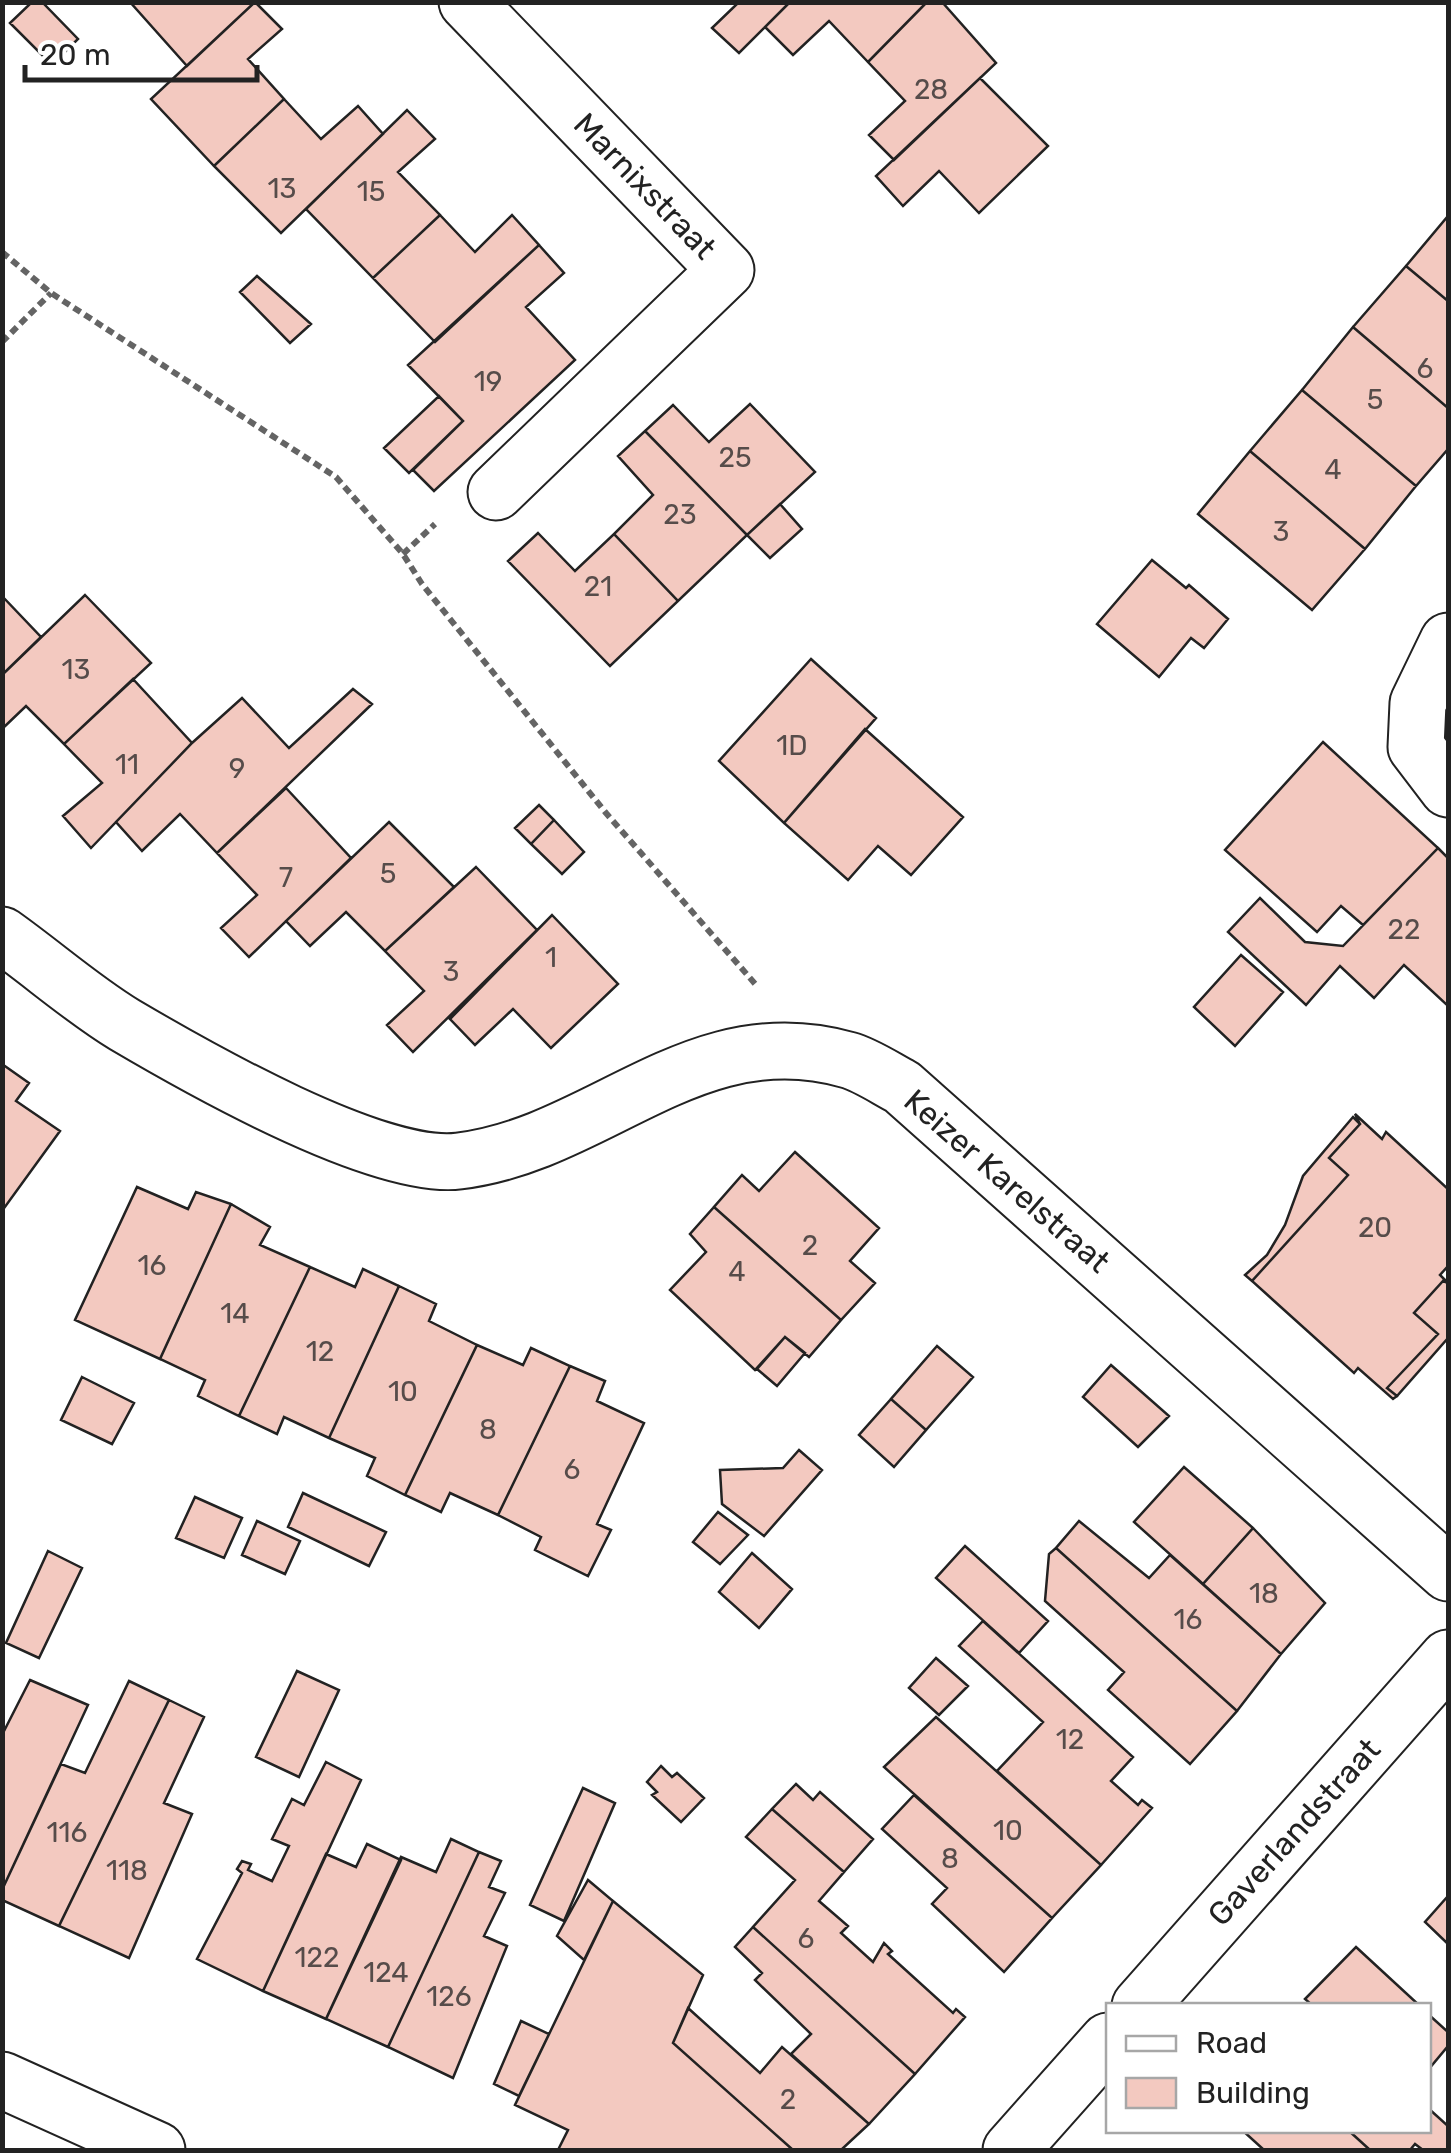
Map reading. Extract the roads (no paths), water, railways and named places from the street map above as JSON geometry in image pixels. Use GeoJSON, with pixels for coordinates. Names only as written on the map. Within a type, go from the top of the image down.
{"type":"FeatureCollection","features":[{"type":"Feature","properties":{"kind":"street","name":"Marnixstraat"},"geometry":{"type":"LineString","coordinates":[[468,2],[726,270],[496,492]]}},
{"type":"Feature","properties":{"kind":"street"},"geometry":{"type":"LineString","coordinates":[[1448,641],[1418,702],[1416,746],[1448,789]]}},
{"type":"Feature","properties":{"kind":"street","name":"Keizer Karelstraat"},"geometry":{"type":"LineString","coordinates":[[2,934],[123,1024],[319,1126],[386,1154],[457,1162],[542,1140],[666,1078],[734,1054],[799,1050],[851,1061],[902,1086],[1448,1573]]}},
{"type":"Feature","properties":{"kind":"street","name":"Gaverlandstraat"},"geometry":{"type":"LineString","coordinates":[[1143,2003],[1448,1658]]}},
{"type":"Feature","properties":{"kind":"street"},"geometry":{"type":"LineString","coordinates":[[1011,2150],[1106,2043]]}},
{"type":"Feature","properties":{"kind":"street"},"geometry":{"type":"LineString","coordinates":[[2,2080],[156,2150]]}}]}
